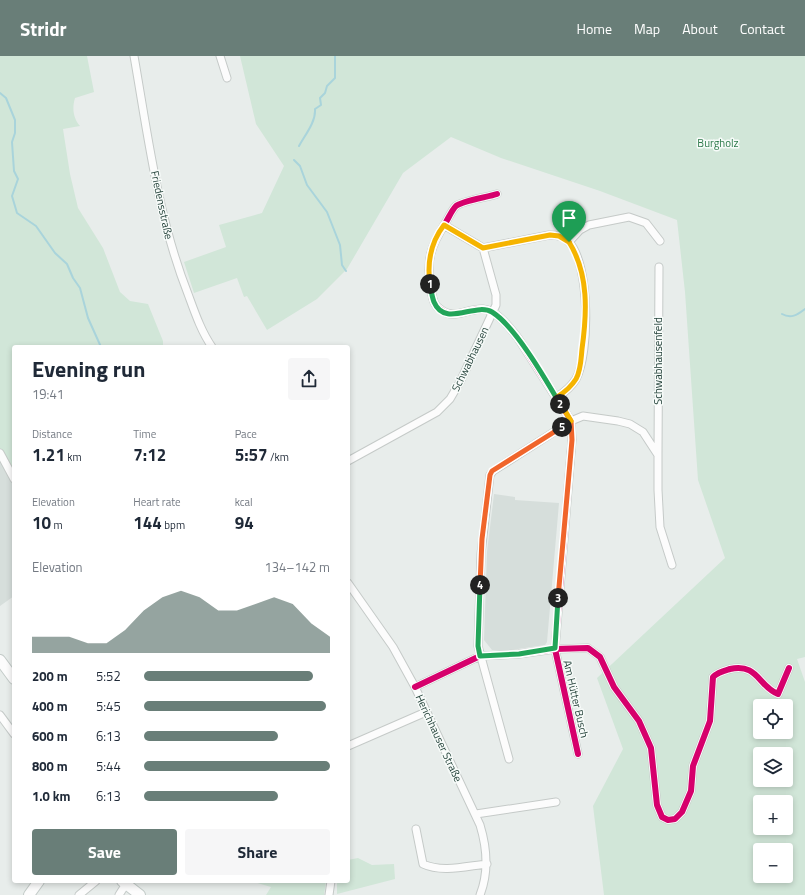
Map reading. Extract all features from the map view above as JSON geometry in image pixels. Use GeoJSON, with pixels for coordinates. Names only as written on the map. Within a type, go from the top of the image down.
{"type":"FeatureCollection","features":[{"type":"Feature","properties":{"kind":"main road"},"geometry":{"type":"LineString","coordinates":[[0,660],[12,676]]}},
{"type":"Feature","properties":{"kind":"main road"},"geometry":{"type":"LineString","coordinates":[[29,895],[38,883]]}},
{"type":"Feature","properties":{"kind":"main road"},"geometry":{"type":"LineString","coordinates":[[124,883],[140,895]]}},
{"type":"Feature","properties":{"kind":"street","name":"Friedensstraße"},"geometry":{"type":"LineString","coordinates":[[134,56],[168,237],[178,269],[199,324],[211,345]]}},
{"type":"Feature","properties":{"kind":"street"},"geometry":{"type":"LineString","coordinates":[[220,56],[227,78]]}},
{"type":"Feature","properties":{"kind":"street"},"geometry":{"type":"LineString","coordinates":[[496,194],[455,206],[436,236],[429,264],[434,303],[438,309],[450,315],[484,309],[492,312],[518,338],[571,421]]}},
{"type":"Feature","properties":{"kind":"street"},"geometry":{"type":"LineString","coordinates":[[569,242],[580,230],[589,225],[629,218],[646,223],[660,241]]}},
{"type":"Feature","properties":{"kind":"street"},"geometry":{"type":"LineString","coordinates":[[444,225],[483,248],[550,235],[559,236],[569,242],[581,270],[586,303],[585,322],[580,367],[577,378],[570,388],[557,397]]}},
{"type":"Feature","properties":{"kind":"street","name":"Schwabhausen"},"geometry":{"type":"LineString","coordinates":[[350,460],[437,412],[450,399],[460,382],[496,305],[496,295],[485,262],[483,248]]}},
{"type":"Feature","properties":{"kind":"street","name":"Schwabhausenfeld"},"geometry":{"type":"LineString","coordinates":[[659,267],[658,490],[660,528],[672,565]]}},
{"type":"Feature","properties":{"kind":"street"},"geometry":{"type":"LineString","coordinates":[[509,759],[478,646],[481,554],[490,475],[492,471],[571,421],[583,416],[630,424],[643,432],[658,455]]}},
{"type":"Feature","properties":{"kind":"street","name":"Am Hütter Busch"},"geometry":{"type":"LineString","coordinates":[[571,421],[572,440],[555,648],[578,754]]}},
{"type":"Feature","properties":{"kind":"street"},"geometry":{"type":"LineString","coordinates":[[0,453],[12,475]]}},
{"type":"Feature","properties":{"kind":"street","name":"Herichhauser Straße"},"geometry":{"type":"LineString","coordinates":[[350,586],[393,647],[415,687],[476,814],[484,838],[487,864],[484,884],[480,895]]}},
{"type":"Feature","properties":{"kind":"street"},"geometry":{"type":"LineString","coordinates":[[415,687],[480,656],[519,654],[555,648],[588,648],[600,657],[614,687],[640,722],[651,748],[658,805],[662,817],[668,820],[675,819],[682,812],[691,791],[693,766],[710,721],[713,677],[717,673],[737,668],[747,669],[757,675],[765,686],[778,694],[789,668]]}},
{"type":"Feature","properties":{"kind":"street"},"geometry":{"type":"LineString","coordinates":[[350,745],[426,712]]}},
{"type":"Feature","properties":{"kind":"street"},"geometry":{"type":"LineString","coordinates":[[0,715],[12,731]]}},
{"type":"Feature","properties":{"kind":"street"},"geometry":{"type":"LineString","coordinates":[[476,814],[556,802]]}},
{"type":"Feature","properties":{"kind":"street"},"geometry":{"type":"LineString","coordinates":[[416,829],[423,864],[430,868],[444,869],[487,864]]}},
{"type":"Feature","properties":{"kind":"street"},"geometry":{"type":"LineString","coordinates":[[79,895],[94,883]]}},
{"type":"Feature","properties":{"kind":"street"},"geometry":{"type":"LineString","coordinates":[[119,895],[124,883]]}},
{"type":"Feature","properties":{"kind":"street"},"geometry":{"type":"LineString","coordinates":[[329,895],[331,883]]}},
{"type":"Feature","properties":{"kind":"shaded area"},"geometry":{"type":"Polygon","coordinates":[[[0,458],[12,480],[12,597],[0,606],[0,458]]]}},
{"type":"Feature","properties":{"kind":"shaded area"},"geometry":{"type":"Polygon","coordinates":[[[494,494],[515,497],[515,500],[559,503],[547,642],[545,645],[511,650],[492,650],[484,640],[487,552],[494,494]]]}},
{"type":"Feature","properties":{"kind":"green space"},"geometry":{"type":"Polygon","coordinates":[[[0,56],[87,56],[94,92],[75,98],[74,113],[80,126],[63,129],[70,174],[78,208],[103,248],[120,292],[130,301],[148,304],[163,341],[163,345],[12,345],[12,472],[0,449],[0,56]]]}},
{"type":"Feature","properties":{"kind":"green space","name":"Burgholz"},"geometry":{"type":"Polygon","coordinates":[[[240,56],[805,56],[805,657],[797,659],[805,682],[805,895],[604,895],[593,806],[623,749],[597,678],[725,558],[698,480],[685,292],[677,220],[600,191],[501,158],[451,137],[403,173],[347,269],[317,299],[267,330],[247,296],[244,297],[237,278],[194,293],[184,262],[226,247],[219,225],[262,213],[284,166],[256,124],[240,56]]]}},
{"type":"Feature","properties":{"kind":"green space"},"geometry":{"type":"Polygon","coordinates":[[[358,858],[372,865],[394,864],[395,879],[337,894],[337,883],[350,883],[350,860],[358,858]]]}},
{"type":"Feature","properties":{"kind":"green space"},"geometry":{"type":"Polygon","coordinates":[[[258,883],[326,883],[324,895],[266,895],[271,887],[258,883]]]}},
{"type":"Feature","properties":{"kind":"waterway"},"geometry":{"type":"LineString","coordinates":[[299,146],[312,124],[315,109],[321,105],[320,98],[325,93],[327,86],[335,78],[335,56]]}},
{"type":"Feature","properties":{"kind":"waterway"},"geometry":{"type":"LineString","coordinates":[[0,93],[6,98],[15,120],[15,133],[12,142],[14,171],[18,179],[12,196],[17,213],[36,226],[55,253],[67,264],[73,278],[80,288],[88,318],[100,345]]}},
{"type":"Feature","properties":{"kind":"waterway"},"geometry":{"type":"LineString","coordinates":[[294,160],[300,166],[307,185],[327,212],[340,245],[342,265],[346,271]]}},
{"type":"Feature","properties":{"kind":"waterway"},"geometry":{"type":"LineString","coordinates":[[782,314],[794,316],[805,309]]}},
{"type":"Feature","properties":{"kind":"cycle path"},"geometry":{"type":"LineString","coordinates":[[497,194],[464,202],[453,209],[436,239],[431,254],[429,262],[431,291],[436,305],[445,312],[456,314],[483,309],[488,310],[503,320],[518,338],[571,421],[572,440],[555,649],[578,754]]}},
{"type":"Feature","properties":{"kind":"cycle path"},"geometry":{"type":"LineString","coordinates":[[415,687],[480,656],[519,654],[555,649],[588,648],[600,657],[614,687],[639,721],[651,748],[657,805],[662,817],[668,820],[675,819],[682,812],[691,791],[693,766],[710,721],[713,677],[730,669],[746,669],[752,672],[766,686],[778,694],[789,668]]}},
{"type":"Feature","properties":{"kind":"route"},"geometry":{"type":"LineString","coordinates":[[569,242],[559,236],[550,235],[490,248],[483,248],[444,225],[436,236],[431,252],[429,264],[430,281],[434,303],[438,309],[450,315],[484,309],[497,316],[518,338],[571,421],[572,440],[555,648],[519,654],[480,656],[478,646],[481,554],[490,475],[492,471],[571,421],[557,397],[570,388],[577,378],[580,367],[586,303],[581,270],[573,248],[569,242]]}}]}
